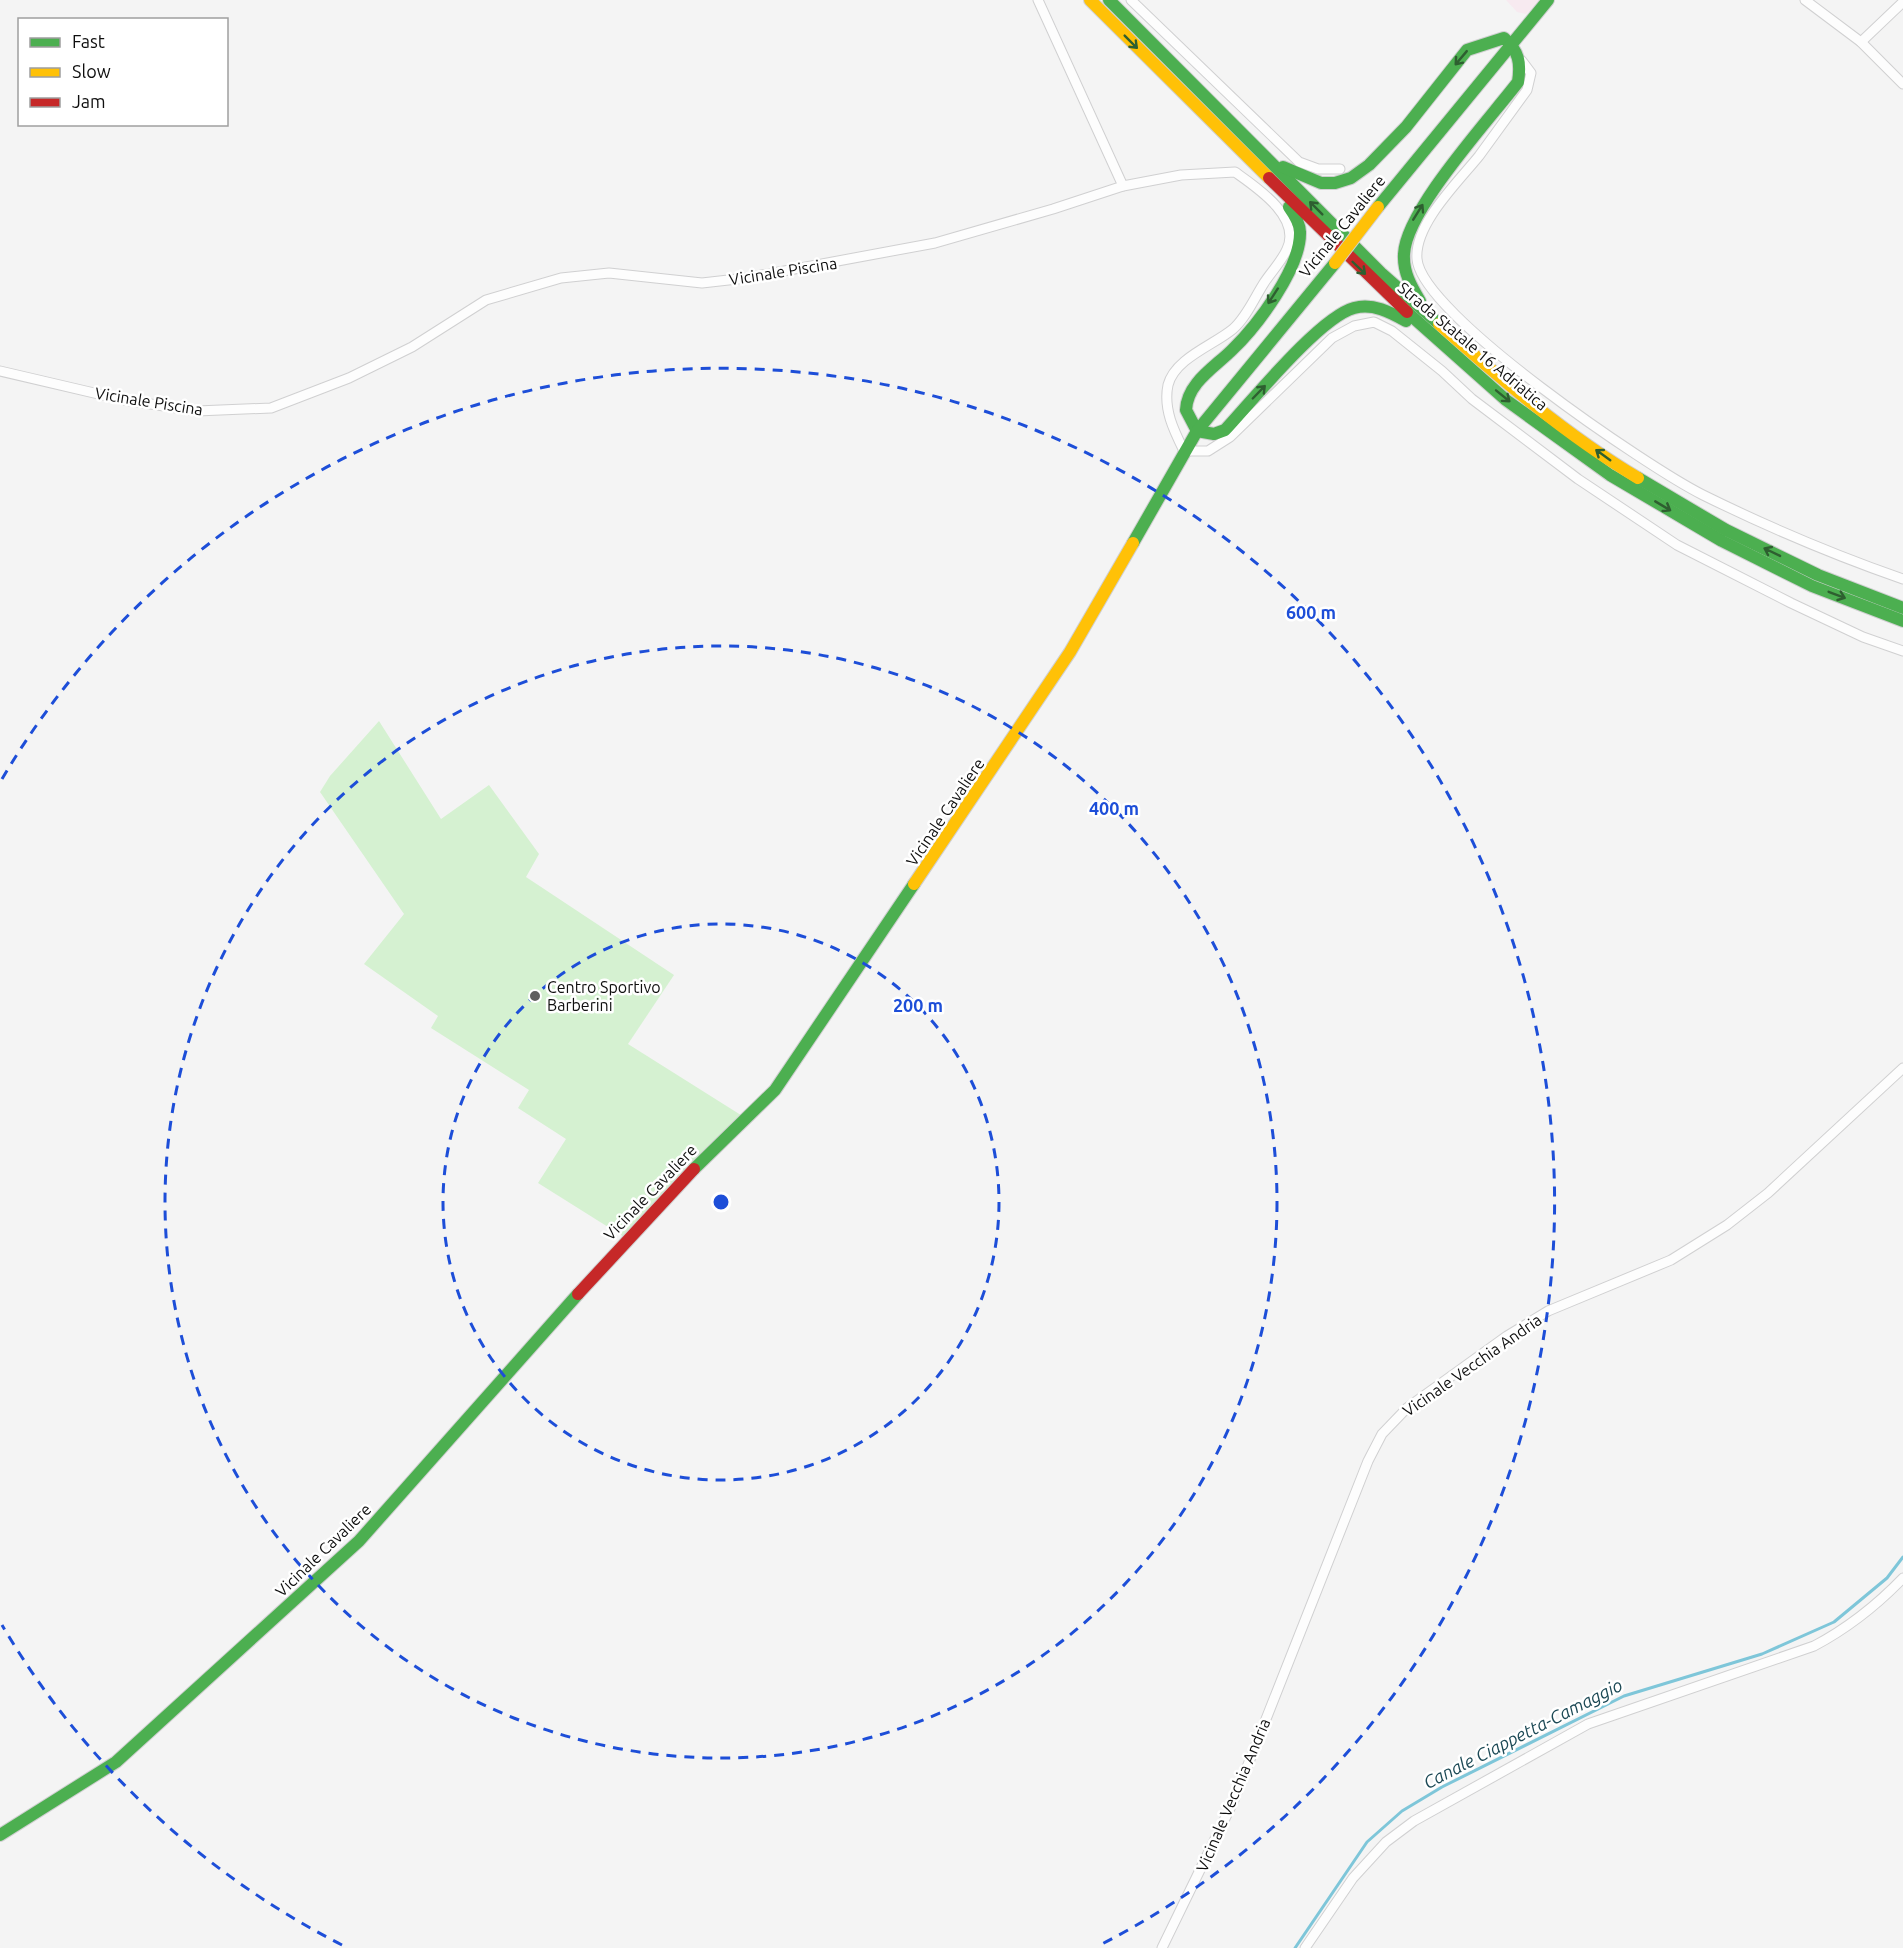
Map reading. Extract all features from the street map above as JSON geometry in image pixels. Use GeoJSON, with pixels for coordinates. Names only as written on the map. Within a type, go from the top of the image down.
{"type":"FeatureCollection","features":[{"type":"Feature","properties":{"kind":"main road","name":"Strada Statale 16 Adriatica"},"geometry":{"type":"LineString","coordinates":[[1090,0],[1261,172],[1441,345],[1506,400],[1610,475],[1722,541],[1792,576],[1903,621]]}},
{"type":"Feature","properties":{"kind":"main road","name":"Strada Statale 16 Adriatica"},"geometry":{"type":"LineString","coordinates":[[1109,0],[1381,273],[1514,390],[1615,464],[1726,530],[1818,575],[1903,608]]}},
{"type":"Feature","properties":{"kind":"main road","name":"Vicinale Cavaliere"},"geometry":{"type":"LineString","coordinates":[[0,1835],[116,1762],[359,1541],[614,1253],[679,1183],[776,1090],[1070,652],[1197,431],[1548,0]]}},
{"type":"Feature","properties":{"kind":"main road"},"geometry":{"type":"LineString","coordinates":[[1261,153],[1297,175],[1319,182],[1336,183],[1359,174],[1379,158],[1467,50],[1479,44],[1504,38],[1517,48],[1522,61],[1518,82],[1423,204],[1410,225],[1402,250],[1405,268],[1415,294],[1435,321]]}},
{"type":"Feature","properties":{"kind":"main road"},"geometry":{"type":"LineString","coordinates":[[1261,172],[1297,220],[1299,241],[1286,277],[1255,324],[1240,343],[1192,390],[1186,405],[1188,419],[1197,431],[1214,434],[1225,430],[1323,325],[1340,311],[1359,306],[1385,309],[1441,345]]}},
{"type":"Feature","properties":{"kind":"street"},"geometry":{"type":"LineString","coordinates":[[1038,0],[1123,186]]}},
{"type":"Feature","properties":{"kind":"street"},"geometry":{"type":"LineString","coordinates":[[1131,0],[1299,162],[1318,169],[1340,169]]}},
{"type":"Feature","properties":{"kind":"street"},"geometry":{"type":"LineString","coordinates":[[1805,0],[1861,42],[1903,84]]}},
{"type":"Feature","properties":{"kind":"street"},"geometry":{"type":"LineString","coordinates":[[1861,42],[1903,2]]}},
{"type":"Feature","properties":{"kind":"street"},"geometry":{"type":"LineString","coordinates":[[1522,61],[1531,73],[1527,90],[1424,227],[1417,259],[1428,285],[1471,331],[1567,408],[1701,494],[1828,553],[1903,579]]}},
{"type":"Feature","properties":{"kind":"street","name":"Vicinale Piscina"},"geometry":{"type":"LineString","coordinates":[[0,371],[124,400],[197,411],[271,408],[349,378],[412,347],[486,300],[561,278],[609,273],[702,282],[815,267],[935,243],[1053,210],[1123,186],[1181,175],[1235,171],[1256,187],[1283,214],[1291,231],[1288,248],[1235,328],[1176,371],[1168,384],[1170,418],[1184,451]]}},
{"type":"Feature","properties":{"kind":"street"},"geometry":{"type":"LineString","coordinates":[[1184,451],[1208,451],[1230,437],[1332,338],[1354,326],[1374,322],[1392,331],[1442,371],[1472,399],[1578,478],[1677,545],[1863,637],[1903,651]]}},
{"type":"Feature","properties":{"kind":"street","name":"Vicinale Vecchia Andria"},"geometry":{"type":"LineString","coordinates":[[1162,1948],[1234,1800],[1368,1461],[1382,1434],[1407,1408],[1548,1311],[1671,1260],[1727,1225],[1768,1193],[1903,1068]]}},
{"type":"Feature","properties":{"kind":"street"},"geometry":{"type":"LineString","coordinates":[[1305,1948],[1353,1878],[1386,1842],[1414,1821],[1588,1724],[1814,1646],[1840,1632],[1881,1601],[1903,1578]]}},
{"type":"Feature","properties":{"kind":"shaded area"},"geometry":{"type":"Polygon","coordinates":[[[1506,0],[1541,0],[1526,14],[1517,12],[1506,0]]]}},
{"type":"Feature","properties":{"kind":"green space","name":"Centro Sportivo Barberini"},"geometry":{"type":"Polygon","coordinates":[[[379,721],[441,819],[489,785],[539,854],[526,877],[674,975],[628,1044],[744,1117],[624,1237],[538,1183],[566,1139],[518,1108],[529,1090],[431,1028],[438,1016],[364,964],[404,914],[320,792],[330,776],[379,721]]]}},
{"type":"Feature","properties":{"kind":"waterway","name":"Canale Ciappetta-Camaggio"},"geometry":{"type":"LineString","coordinates":[[1295,1948],[1367,1842],[1402,1811],[1442,1787],[1624,1696],[1762,1654],[1834,1622],[1887,1578],[1903,1557]]}},
{"type":"Feature","properties":{"kind":"traffic: fast"},"geometry":{"type":"LineString","coordinates":[[1109,0],[1381,273],[1439,324]]}},
{"type":"Feature","properties":{"kind":"traffic: fast"},"geometry":{"type":"LineString","coordinates":[[1378,207],[1548,0]]}},
{"type":"Feature","properties":{"kind":"traffic: fast"},"geometry":{"type":"LineString","coordinates":[[1283,167],[1321,183],[1335,183],[1351,178],[1369,165],[1406,127],[1467,50],[1504,38],[1518,58],[1518,82],[1433,190],[1408,236],[1404,254],[1406,273],[1420,301]]}},
{"type":"Feature","properties":{"kind":"traffic: fast"},"geometry":{"type":"LineString","coordinates":[[1289,207],[1298,222],[1300,232],[1293,262],[1286,279],[1265,312],[1242,340],[1203,376],[1191,392],[1186,410],[1197,431],[1214,434],[1225,430],[1305,343],[1340,315],[1354,308],[1368,307],[1388,312],[1406,321]]}},
{"type":"Feature","properties":{"kind":"traffic: fast"},"geometry":{"type":"LineString","coordinates":[[1133,543],[1197,431],[1335,263]]}},
{"type":"Feature","properties":{"kind":"traffic: fast"},"geometry":{"type":"LineString","coordinates":[[1407,312],[1506,400],[1610,475],[1722,541],[1812,586],[1903,621]]}},
{"type":"Feature","properties":{"kind":"traffic: fast"},"geometry":{"type":"LineString","coordinates":[[1638,478],[1726,530],[1818,575],[1903,608]]}},
{"type":"Feature","properties":{"kind":"traffic: fast"},"geometry":{"type":"LineString","coordinates":[[694,1169],[775,1090],[914,884]]}},
{"type":"Feature","properties":{"kind":"traffic: fast"},"geometry":{"type":"LineString","coordinates":[[0,1835],[116,1762],[359,1541],[578,1294]]}},
{"type":"Feature","properties":{"kind":"traffic: slow"},"geometry":{"type":"LineString","coordinates":[[1090,0],[1269,178]]}},
{"type":"Feature","properties":{"kind":"traffic: slow"},"geometry":{"type":"LineString","coordinates":[[1335,263],[1378,207]]}},
{"type":"Feature","properties":{"kind":"traffic: slow"},"geometry":{"type":"LineString","coordinates":[[1439,324],[1560,425],[1638,478]]}},
{"type":"Feature","properties":{"kind":"traffic: slow"},"geometry":{"type":"LineString","coordinates":[[914,884],[1070,652],[1133,543]]}},
{"type":"Feature","properties":{"kind":"traffic: jam"},"geometry":{"type":"LineString","coordinates":[[1269,178],[1407,312]]}},
{"type":"Feature","properties":{"kind":"traffic: jam"},"geometry":{"type":"LineString","coordinates":[[578,1294],[694,1169]]}},
{"type":"Feature","properties":{"kind":"place","name":"Centro Sportivo Barberini"},"geometry":{"type":"Point","coordinates":[535,996]}}]}
